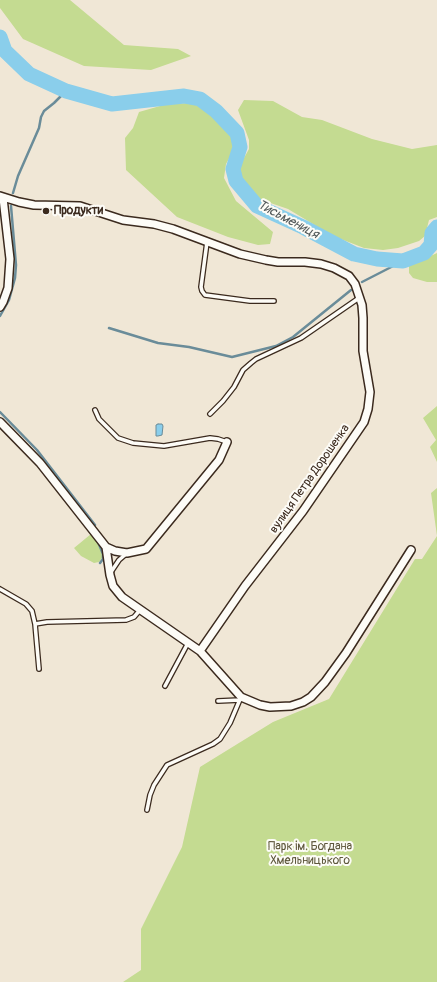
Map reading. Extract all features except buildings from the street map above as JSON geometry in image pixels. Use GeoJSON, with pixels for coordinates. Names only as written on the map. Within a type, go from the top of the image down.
{"type":"FeatureCollection","features":[{"type":"Feature","properties":{"kind":"street","name":"вулиця Петра Дорошенка"},"geometry":{"type":"LineString","coordinates":[[2,197],[34,205],[80,206],[123,220],[160,226],[240,254],[278,262],[305,262],[334,268],[349,276],[356,284],[364,318],[363,351],[370,392],[368,409],[364,422],[303,511],[245,586],[200,651]]}},
{"type":"Feature","properties":{"kind":"street"},"geometry":{"type":"LineString","coordinates":[[0,307],[3,302],[4,288],[10,259],[2,197]]}},
{"type":"Feature","properties":{"kind":"street"},"geometry":{"type":"LineString","coordinates":[[0,422],[40,463],[106,547],[115,552],[127,553],[146,549],[219,460],[226,442]]}},
{"type":"Feature","properties":{"kind":"street"},"geometry":{"type":"LineString","coordinates":[[106,547],[113,586],[122,597],[200,651],[240,698],[260,705],[282,707],[303,702],[311,697],[324,682],[346,653],[411,550]]}},
{"type":"Feature","properties":{"kind":"lane"},"geometry":{"type":"LineString","coordinates":[[207,242],[201,287],[205,295],[250,301],[274,301]]}},
{"type":"Feature","properties":{"kind":"lane"},"geometry":{"type":"LineString","coordinates":[[210,414],[234,387],[243,370],[256,359],[300,338],[360,297]]}},
{"type":"Feature","properties":{"kind":"lane"},"geometry":{"type":"LineString","coordinates":[[96,410],[99,419],[106,428],[118,438],[133,443],[164,446],[210,438],[226,442]]}},
{"type":"Feature","properties":{"kind":"lane"},"geometry":{"type":"LineString","coordinates":[[110,575],[119,560],[127,553]]}},
{"type":"Feature","properties":{"kind":"lane"},"geometry":{"type":"LineString","coordinates":[[0,589],[29,607],[34,617],[39,669]]}},
{"type":"Feature","properties":{"kind":"lane"},"geometry":{"type":"LineString","coordinates":[[35,624],[47,622],[126,620],[134,617],[140,610]]}},
{"type":"Feature","properties":{"kind":"lane"},"geometry":{"type":"LineString","coordinates":[[165,686],[188,643]]}},
{"type":"Feature","properties":{"kind":"lane"},"geometry":{"type":"LineString","coordinates":[[147,810],[154,785],[167,766],[213,744],[220,739],[230,724],[240,698],[218,701]]}},
{"type":"Feature","properties":{"kind":"green space"},"geometry":{"type":"Polygon","coordinates":[[[0,0],[70,0],[124,45],[178,49],[191,56],[151,70],[84,66],[23,39],[0,8],[0,0]]]}},
{"type":"Feature","properties":{"kind":"green space"},"geometry":{"type":"Polygon","coordinates":[[[244,100],[273,101],[302,117],[322,120],[372,139],[412,149],[437,145],[437,217],[429,220],[425,236],[419,241],[398,248],[383,250],[364,248],[333,236],[288,209],[259,199],[239,177],[238,171],[249,149],[249,140],[238,110],[244,100]]]}},
{"type":"Feature","properties":{"kind":"green space"},"geometry":{"type":"Polygon","coordinates":[[[190,103],[199,106],[214,118],[233,138],[234,149],[226,164],[224,178],[236,201],[273,232],[270,244],[258,245],[228,237],[177,217],[126,170],[125,138],[133,128],[139,112],[167,104],[190,103]]]}},
{"type":"Feature","properties":{"kind":"green space"},"geometry":{"type":"Polygon","coordinates":[[[437,253],[437,282],[427,282],[413,278],[409,273],[409,266],[437,253]]]}},
{"type":"Feature","properties":{"kind":"green space"},"geometry":{"type":"Polygon","coordinates":[[[437,406],[437,462],[430,447],[436,440],[423,418],[437,406]]]}},
{"type":"Feature","properties":{"kind":"green space"},"geometry":{"type":"Polygon","coordinates":[[[437,488],[437,536],[431,493],[437,488]]]}},
{"type":"Feature","properties":{"kind":"green space"},"geometry":{"type":"Polygon","coordinates":[[[91,534],[100,547],[102,554],[102,558],[99,562],[94,563],[81,556],[74,548],[91,534]]]}},
{"type":"Feature","properties":{"kind":"green space","name":"Парк ім. Богдана Хмельницького"},"geometry":{"type":"Polygon","coordinates":[[[437,536],[437,982],[123,982],[141,970],[141,929],[182,847],[200,767],[273,722],[329,699],[415,559],[422,559],[437,536]]]}},
{"type":"Feature","properties":{"kind":"water"},"geometry":{"type":"Polygon","coordinates":[[[162,424],[163,426],[162,435],[156,436],[156,425],[162,424]]]}},
{"type":"Feature","properties":{"kind":"waterway","name":"Тисьмениця"},"geometry":{"type":"LineString","coordinates":[[0,37],[5,51],[29,74],[66,91],[112,104],[184,96],[200,99],[216,111],[237,133],[240,147],[233,169],[236,181],[257,206],[303,227],[354,254],[377,259],[403,261],[424,253],[431,245],[432,233],[437,227]]}},
{"type":"Feature","properties":{"kind":"waterway"},"geometry":{"type":"LineString","coordinates":[[13,193],[18,176],[39,128],[44,111],[66,91]]}},
{"type":"Feature","properties":{"kind":"waterway"},"geometry":{"type":"LineString","coordinates":[[0,316],[9,300],[15,278],[16,265],[11,206]]}},
{"type":"Feature","properties":{"kind":"waterway"},"geometry":{"type":"LineString","coordinates":[[362,282],[403,261]]}},
{"type":"Feature","properties":{"kind":"waterway"},"geometry":{"type":"LineString","coordinates":[[109,328],[158,343],[189,347],[232,357],[276,346],[293,337],[351,290]]}},
{"type":"Feature","properties":{"kind":"waterway"},"geometry":{"type":"LineString","coordinates":[[0,412],[37,450],[95,525]]}},
{"type":"Feature","properties":{"kind":"waterway"},"geometry":{"type":"LineString","coordinates":[[98,542],[103,554],[103,559],[100,563]]}},
{"type":"Feature","properties":{"kind":"place","name":"Продукти"},"geometry":{"type":"Point","coordinates":[46,211]}}]}
